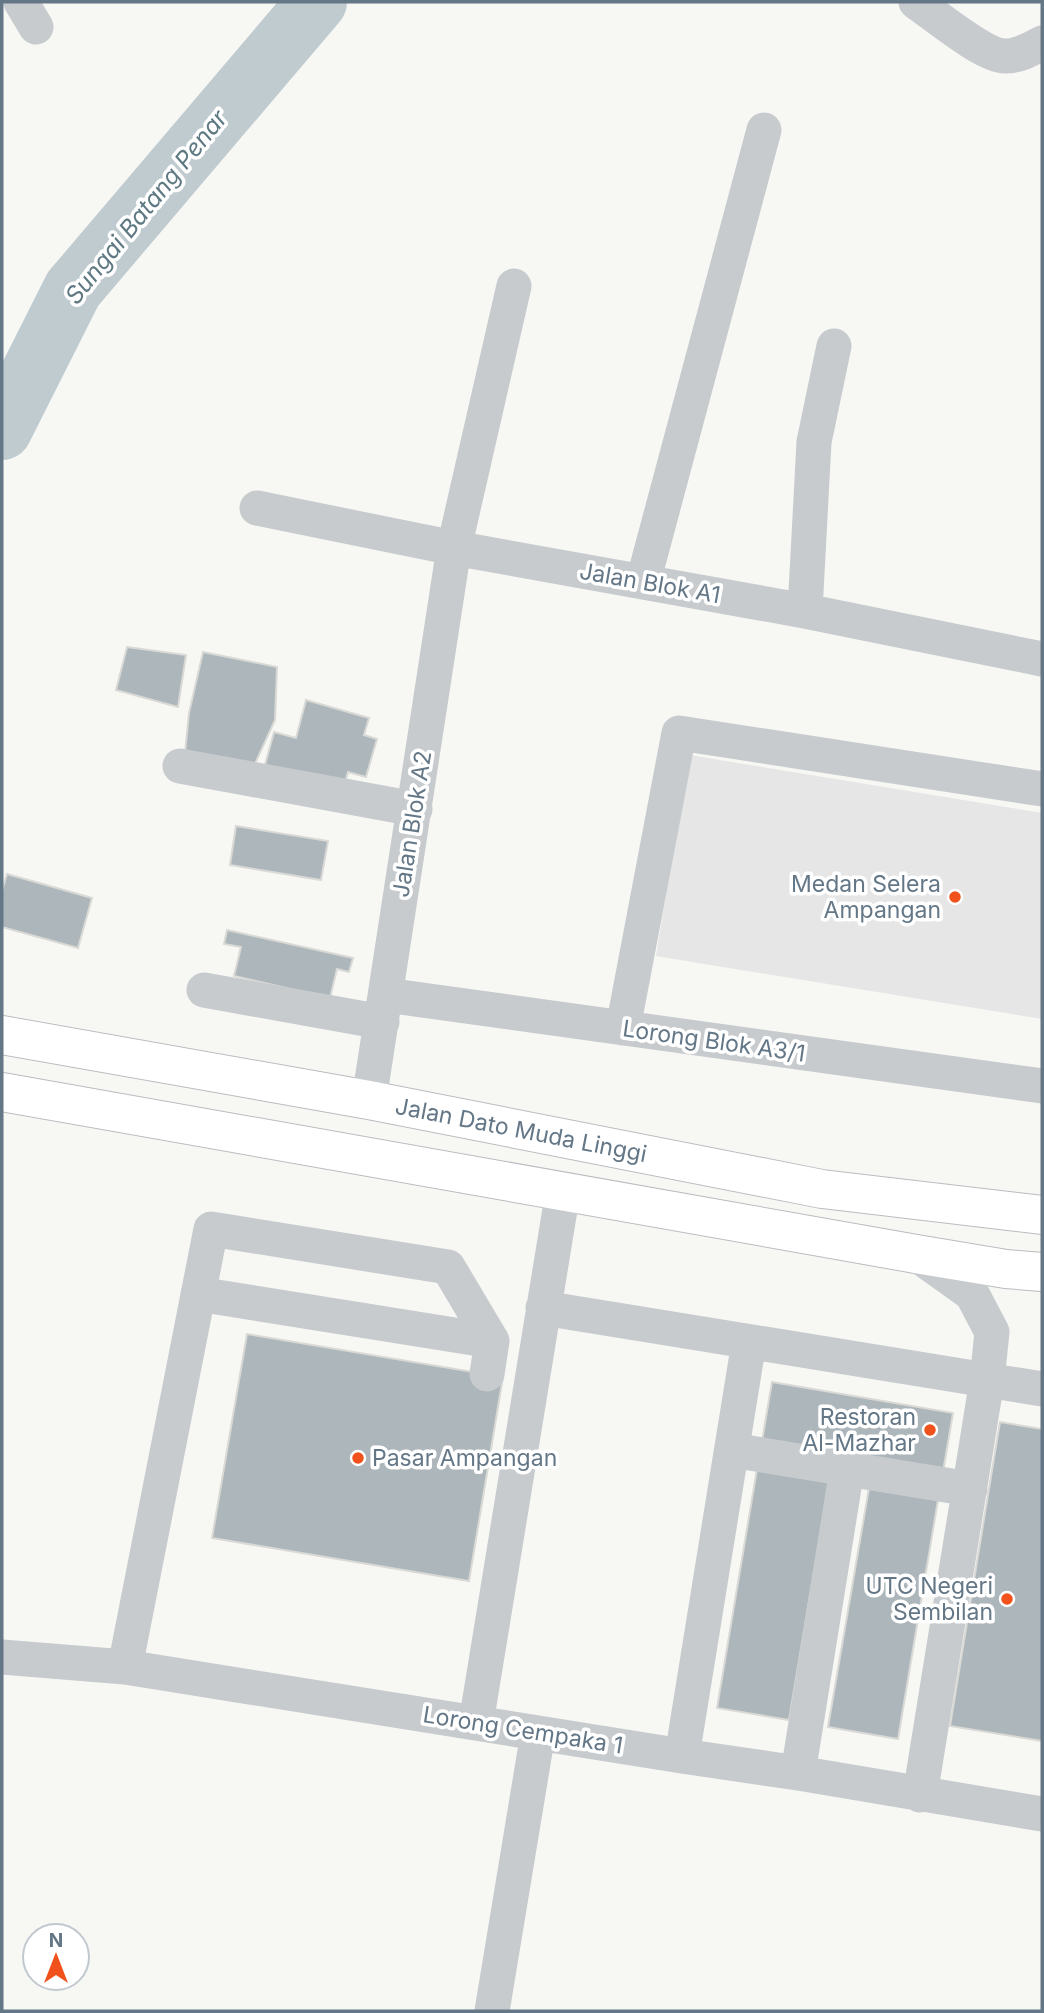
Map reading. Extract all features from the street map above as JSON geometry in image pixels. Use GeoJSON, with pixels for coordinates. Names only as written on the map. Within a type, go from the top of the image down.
{"type":"FeatureCollection","features":[{"type":"Feature","properties":{"kind":"highway","name":"Jalan Dato Muda Linggi"},"geometry":{"type":"LineString","coordinates":[[11,1036],[369,1100],[822,1189],[1042,1215]]}},
{"type":"Feature","properties":{"kind":"highway"},"geometry":{"type":"LineString","coordinates":[[12,1093],[916,1254],[1006,1269],[1042,1272]]}},
{"type":"Feature","properties":{"kind":"street"},"geometry":{"type":"LineString","coordinates":[[916,2],[989,53],[1005,57],[1023,53],[1042,43]]}},
{"type":"Feature","properties":{"kind":"street"},"geometry":{"type":"LineString","coordinates":[[643,582],[764,130]]}},
{"type":"Feature","properties":{"kind":"street","name":"Jalan Blok A2"},"geometry":{"type":"LineString","coordinates":[[369,1100],[454,548],[514,286]]}},
{"type":"Feature","properties":{"kind":"street"},"geometry":{"type":"LineString","coordinates":[[805,611],[814,442],[834,346]]}},
{"type":"Feature","properties":{"kind":"street","name":"Jalan Blok A1"},"geometry":{"type":"LineString","coordinates":[[257,508],[454,548],[805,611],[1042,659]]}},
{"type":"Feature","properties":{"kind":"street"},"geometry":{"type":"LineString","coordinates":[[624,1028],[679,733],[1042,789]]}},
{"type":"Feature","properties":{"kind":"street"},"geometry":{"type":"LineString","coordinates":[[180,766],[415,809]]}},
{"type":"Feature","properties":{"kind":"street","name":"Lorong Blok A3/1"},"geometry":{"type":"LineString","coordinates":[[204,990],[384,1009],[624,1028],[1042,1086]]}},
{"type":"Feature","properties":{"kind":"street"},"geometry":{"type":"LineString","coordinates":[[476,1723],[563,1191]]}},
{"type":"Feature","properties":{"kind":"street"},"geometry":{"type":"LineString","coordinates":[[125,1667],[211,1229],[448,1267],[492,1340],[487,1374]]}},
{"type":"Feature","properties":{"kind":"street"},"geometry":{"type":"LineString","coordinates":[[916,1254],[972,1294],[992,1332],[987,1380],[920,1795]]}},
{"type":"Feature","properties":{"kind":"street"},"geometry":{"type":"LineString","coordinates":[[439,1332],[448,1267]]}},
{"type":"Feature","properties":{"kind":"street"},"geometry":{"type":"LineString","coordinates":[[198,1294],[492,1340]]}},
{"type":"Feature","properties":{"kind":"street"},"geometry":{"type":"LineString","coordinates":[[543,1308],[1042,1389]]}},
{"type":"Feature","properties":{"kind":"street"},"geometry":{"type":"LineString","coordinates":[[682,1756],[749,1342]]}},
{"type":"Feature","properties":{"kind":"street"},"geometry":{"type":"LineString","coordinates":[[732,1450],[970,1489]]}},
{"type":"Feature","properties":{"kind":"street"},"geometry":{"type":"LineString","coordinates":[[798,1773],[847,1469]]}},
{"type":"Feature","properties":{"kind":"street","name":"Lorong Cempaka 1"},"geometry":{"type":"LineString","coordinates":[[2,1657],[125,1667],[1042,1814]]}},
{"type":"Feature","properties":{"kind":"street"},"geometry":{"type":"LineString","coordinates":[[492,2011],[538,1733]]}},
{"type":"Feature","properties":{"kind":"shaded area"},"geometry":{"type":"Polygon","coordinates":[[[689,755],[1042,813],[1042,1019],[656,956],[689,755]]]}},
{"type":"Feature","properties":{"kind":"building"},"geometry":{"type":"Polygon","coordinates":[[[127,647],[186,655],[178,707],[116,690],[127,647]]]}},
{"type":"Feature","properties":{"kind":"building"},"geometry":{"type":"Polygon","coordinates":[[[203,652],[277,667],[275,720],[253,768],[185,753],[189,713],[203,652]]]}},
{"type":"Feature","properties":{"kind":"building"},"geometry":{"type":"Polygon","coordinates":[[[306,700],[369,718],[364,735],[377,739],[366,777],[348,772],[344,786],[265,765],[274,732],[296,738],[306,700]]]}},
{"type":"Feature","properties":{"kind":"building"},"geometry":{"type":"Polygon","coordinates":[[[236,826],[328,841],[321,880],[230,865],[236,826]]]}},
{"type":"Feature","properties":{"kind":"building"},"geometry":{"type":"Polygon","coordinates":[[[7,874],[92,898],[78,948],[2,927],[2,891],[7,874]]]}},
{"type":"Feature","properties":{"kind":"building"},"geometry":{"type":"Polygon","coordinates":[[[227,930],[353,958],[349,972],[337,969],[330,998],[234,976],[241,947],[224,944],[227,930]]]}},
{"type":"Feature","properties":{"kind":"building","name":"Pasar Ampangan"},"geometry":{"type":"Polygon","coordinates":[[[247,1334],[503,1377],[469,1581],[212,1538],[247,1334]]]}},
{"type":"Feature","properties":{"kind":"building"},"geometry":{"type":"Polygon","coordinates":[[[772,1382],[953,1413],[943,1472],[762,1441],[772,1382]]]}},
{"type":"Feature","properties":{"kind":"building","name":"UTC Negeri Sembilan"},"geometry":{"type":"Polygon","coordinates":[[[1000,1422],[1042,1429],[1042,1741],[950,1726],[1000,1422]]]}},
{"type":"Feature","properties":{"kind":"building"},"geometry":{"type":"Polygon","coordinates":[[[757,1469],[829,1482],[789,1720],[717,1708],[757,1469]]]}},
{"type":"Feature","properties":{"kind":"building"},"geometry":{"type":"Polygon","coordinates":[[[869,1488],[938,1500],[898,1739],[828,1727],[869,1488]]]}},
{"type":"Feature","properties":{"kind":"waterway","name":"Sungai Batang Penar"},"geometry":{"type":"LineString","coordinates":[[2,430],[73,289],[317,2]]}},
{"type":"Feature","properties":{"kind":"place","name":"Medan Selera Ampangan"},"geometry":{"type":"Point","coordinates":[955,897]}},
{"type":"Feature","properties":{"kind":"place","name":"Restoran Al-Mazhar"},"geometry":{"type":"Point","coordinates":[930,1430]}},
{"type":"Feature","properties":{"kind":"place","name":"Pasar Ampangan"},"geometry":{"type":"Point","coordinates":[358,1458]}},
{"type":"Feature","properties":{"kind":"place","name":"UTC Negeri Sembilan"},"geometry":{"type":"Point","coordinates":[1007,1599]}}]}
